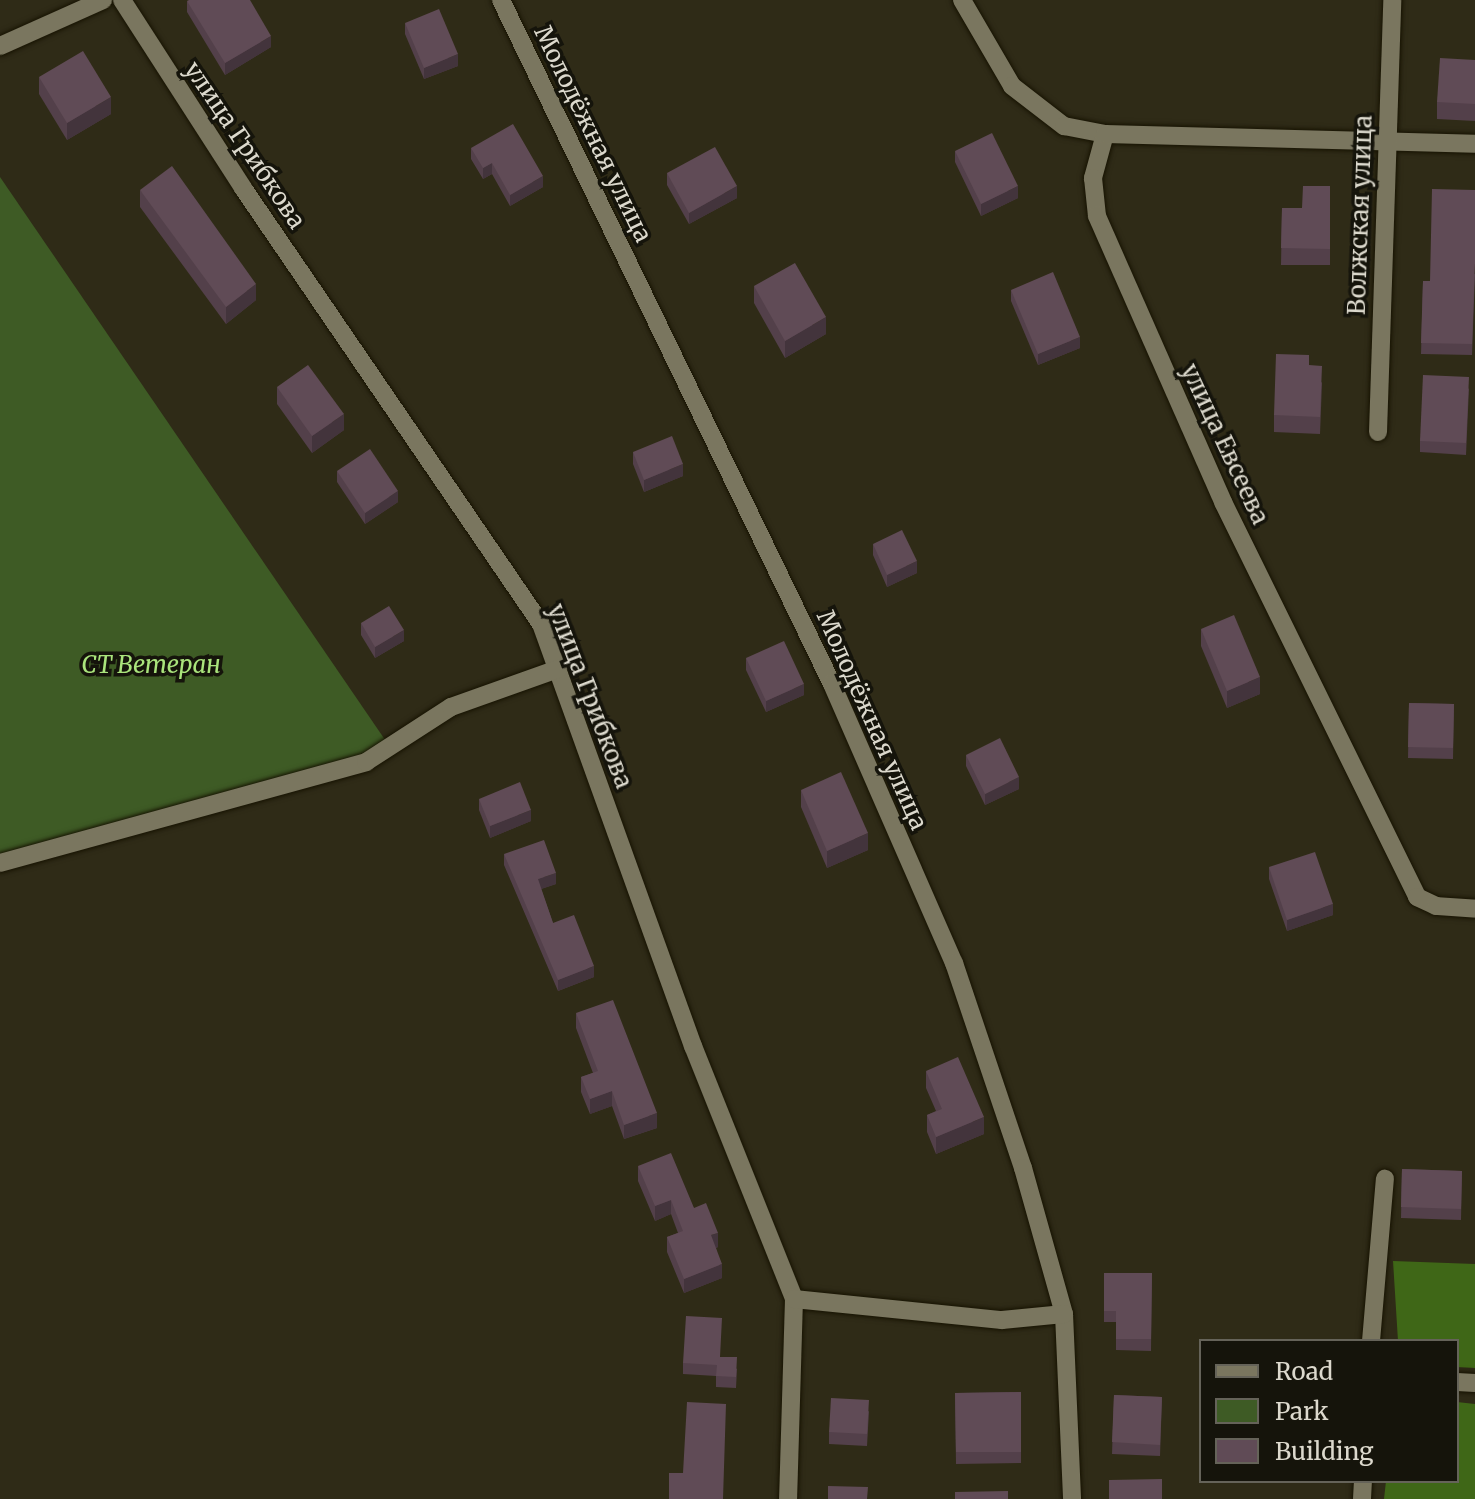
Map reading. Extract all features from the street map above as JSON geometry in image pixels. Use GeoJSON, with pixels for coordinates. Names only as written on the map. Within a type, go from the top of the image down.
{"type":"FeatureCollection","features":[{"type":"Feature","properties":{"kind":"street"},"geometry":{"type":"LineString","coordinates":[[0,46],[103,0]]}},
{"type":"Feature","properties":{"kind":"street","name":"улица Грибкова"},"geometry":{"type":"LineString","coordinates":[[122,0],[243,188],[541,624],[693,1046],[794,1299],[788,1499]]}},
{"type":"Feature","properties":{"kind":"street","name":"Молодёжная улица"},"geometry":{"type":"LineString","coordinates":[[501,0],[832,684],[954,963],[1023,1168],[1064,1314],[1072,1499]]}},
{"type":"Feature","properties":{"kind":"street"},"geometry":{"type":"LineString","coordinates":[[962,0],[1012,86],[1064,126],[1105,134],[1385,144],[1475,144]]}},
{"type":"Feature","properties":{"kind":"street","name":"Волжская улица"},"geometry":{"type":"LineString","coordinates":[[1378,432],[1392,0]]}},
{"type":"Feature","properties":{"kind":"street","name":"улица Евсеева"},"geometry":{"type":"LineString","coordinates":[[1105,134],[1093,178],[1097,216],[1223,502],[1417,897],[1436,906],[1475,909]]}},
{"type":"Feature","properties":{"kind":"street"},"geometry":{"type":"LineString","coordinates":[[0,863],[366,762],[451,707],[558,669]]}},
{"type":"Feature","properties":{"kind":"street"},"geometry":{"type":"LineString","coordinates":[[1371,1339],[1385,1179]]}},
{"type":"Feature","properties":{"kind":"street"},"geometry":{"type":"LineString","coordinates":[[794,1299],[1002,1320],[1064,1314]]}},
{"type":"Feature","properties":{"kind":"green space","name":"СТ Ветеран"},"geometry":{"type":"Polygon","coordinates":[[[0,177],[392,750],[0,870],[0,177]]]}},
{"type":"Feature","properties":{"kind":"green space"},"geometry":{"type":"Polygon","coordinates":[[[1393,1261],[1475,1264],[1475,1368],[1459,1367],[1459,1339],[1398,1339],[1393,1261]]]}},
{"type":"Feature","properties":{"kind":"green space"},"geometry":{"type":"Polygon","coordinates":[[[1459,1402],[1475,1404],[1475,1499],[1384,1499],[1386,1483],[1459,1483],[1459,1402]]]}},
{"type":"Feature","properties":{"kind":"building"},"geometry":{"type":"Polygon","coordinates":[[[189,0],[250,0],[271,36],[225,63],[189,0]]]}},
{"type":"Feature","properties":{"kind":"building"},"geometry":{"type":"Polygon","coordinates":[[[439,9],[458,54],[424,68],[405,23],[439,9]]]}},
{"type":"Feature","properties":{"kind":"building"},"geometry":{"type":"Polygon","coordinates":[[[83,51],[111,97],[67,123],[39,77],[83,51]]]}},
{"type":"Feature","properties":{"kind":"building"},"geometry":{"type":"Polygon","coordinates":[[[1440,58],[1475,60],[1475,104],[1437,102],[1440,58]]]}},
{"type":"Feature","properties":{"kind":"building"},"geometry":{"type":"Polygon","coordinates":[[[513,124],[543,176],[510,195],[492,163],[483,168],[471,148],[513,124]]]}},
{"type":"Feature","properties":{"kind":"building"},"geometry":{"type":"Polygon","coordinates":[[[992,133],[1018,186],[981,204],[955,151],[992,133]]]}},
{"type":"Feature","properties":{"kind":"building"},"geometry":{"type":"Polygon","coordinates":[[[715,147],[737,186],[689,213],[667,173],[715,147]]]}},
{"type":"Feature","properties":{"kind":"building"},"geometry":{"type":"Polygon","coordinates":[[[172,166],[256,284],[226,307],[140,190],[172,166]]]}},
{"type":"Feature","properties":{"kind":"building"},"geometry":{"type":"Polygon","coordinates":[[[1303,186],[1330,186],[1330,249],[1281,248],[1282,208],[1302,208],[1303,186]]]}},
{"type":"Feature","properties":{"kind":"building"},"geometry":{"type":"Polygon","coordinates":[[[1432,189],[1475,190],[1472,344],[1421,343],[1423,281],[1430,281],[1432,189]]]}},
{"type":"Feature","properties":{"kind":"building"},"geometry":{"type":"Polygon","coordinates":[[[795,263],[826,317],[785,341],[754,286],[795,263]]]}},
{"type":"Feature","properties":{"kind":"building"},"geometry":{"type":"Polygon","coordinates":[[[1053,272],[1080,337],[1038,354],[1011,290],[1053,272]]]}},
{"type":"Feature","properties":{"kind":"building"},"geometry":{"type":"Polygon","coordinates":[[[1276,354],[1309,355],[1309,365],[1322,366],[1320,417],[1274,415],[1276,354]]]}},
{"type":"Feature","properties":{"kind":"building"},"geometry":{"type":"Polygon","coordinates":[[[308,365],[344,414],[312,436],[277,387],[308,365]]]}},
{"type":"Feature","properties":{"kind":"building"},"geometry":{"type":"Polygon","coordinates":[[[1423,375],[1469,377],[1466,443],[1420,441],[1423,375]]]}},
{"type":"Feature","properties":{"kind":"building"},"geometry":{"type":"Polygon","coordinates":[[[672,436],[683,464],[644,480],[633,452],[672,436]]]}},
{"type":"Feature","properties":{"kind":"building"},"geometry":{"type":"Polygon","coordinates":[[[370,449],[398,491],[365,513],[337,471],[370,449]]]}},
{"type":"Feature","properties":{"kind":"building"},"geometry":{"type":"Polygon","coordinates":[[[902,530],[917,561],[887,575],[873,544],[902,530]]]}},
{"type":"Feature","properties":{"kind":"building"},"geometry":{"type":"Polygon","coordinates":[[[389,606],[404,630],[375,647],[361,623],[389,606]]]}},
{"type":"Feature","properties":{"kind":"building"},"geometry":{"type":"Polygon","coordinates":[[[1234,615],[1260,677],[1227,691],[1201,629],[1234,615]]]}},
{"type":"Feature","properties":{"kind":"building"},"geometry":{"type":"Polygon","coordinates":[[[784,641],[804,684],[766,701],[746,658],[784,641]]]}},
{"type":"Feature","properties":{"kind":"building"},"geometry":{"type":"Polygon","coordinates":[[[1409,703],[1454,704],[1453,748],[1408,747],[1409,703]]]}},
{"type":"Feature","properties":{"kind":"building"},"geometry":{"type":"Polygon","coordinates":[[[1000,738],[1019,777],[985,794],[966,755],[1000,738]]]}},
{"type":"Feature","properties":{"kind":"building"},"geometry":{"type":"Polygon","coordinates":[[[841,772],[868,833],[827,851],[801,790],[841,772]]]}},
{"type":"Feature","properties":{"kind":"building"},"geometry":{"type":"Polygon","coordinates":[[[520,782],[531,810],[490,826],[479,799],[520,782]]]}},
{"type":"Feature","properties":{"kind":"building"},"geometry":{"type":"Polygon","coordinates":[[[544,840],[556,873],[538,879],[553,923],[574,915],[594,966],[558,980],[504,854],[544,840]]]}},
{"type":"Feature","properties":{"kind":"building"},"geometry":{"type":"Polygon","coordinates":[[[1315,852],[1333,904],[1287,920],[1269,867],[1315,852]]]}},
{"type":"Feature","properties":{"kind":"building"},"geometry":{"type":"Polygon","coordinates":[[[613,1000],[657,1113],[624,1125],[612,1091],[590,1099],[581,1077],[598,1071],[576,1013],[613,1000]]]}},
{"type":"Feature","properties":{"kind":"building"},"geometry":{"type":"Polygon","coordinates":[[[958,1057],[984,1117],[936,1137],[927,1115],[942,1109],[926,1071],[958,1057]]]}},
{"type":"Feature","properties":{"kind":"building"},"geometry":{"type":"Polygon","coordinates":[[[671,1153],[694,1208],[706,1203],[718,1233],[711,1235],[722,1264],[684,1279],[667,1237],[683,1231],[671,1200],[655,1206],[638,1166],[671,1153]]]}},
{"type":"Feature","properties":{"kind":"building"},"geometry":{"type":"Polygon","coordinates":[[[1402,1169],[1462,1171],[1461,1209],[1401,1207],[1402,1169]]]}},
{"type":"Feature","properties":{"kind":"building"},"geometry":{"type":"Polygon","coordinates":[[[1104,1273],[1152,1273],[1151,1339],[1116,1339],[1116,1311],[1104,1311],[1104,1273]]]}},
{"type":"Feature","properties":{"kind":"building"},"geometry":{"type":"Polygon","coordinates":[[[686,1316],[722,1318],[720,1357],[737,1357],[736,1377],[716,1376],[717,1365],[683,1363],[686,1316]]]}},
{"type":"Feature","properties":{"kind":"building"},"geometry":{"type":"Polygon","coordinates":[[[1021,1392],[1021,1452],[956,1452],[955,1393],[1021,1392]]]}},
{"type":"Feature","properties":{"kind":"building"},"geometry":{"type":"Polygon","coordinates":[[[1114,1395],[1162,1397],[1160,1445],[1112,1442],[1114,1395]]]}},
{"type":"Feature","properties":{"kind":"building"},"geometry":{"type":"Polygon","coordinates":[[[831,1398],[869,1400],[867,1434],[829,1432],[831,1398]]]}},
{"type":"Feature","properties":{"kind":"building"},"geometry":{"type":"Polygon","coordinates":[[[687,1402],[726,1404],[723,1499],[669,1499],[669,1473],[683,1473],[687,1402]]]}},
{"type":"Feature","properties":{"kind":"building"},"geometry":{"type":"Polygon","coordinates":[[[1162,1479],[1162,1499],[1109,1499],[1109,1480],[1162,1479]]]}},
{"type":"Feature","properties":{"kind":"building"},"geometry":{"type":"Polygon","coordinates":[[[828,1486],[868,1487],[867,1499],[828,1499],[828,1486]]]}},
{"type":"Feature","properties":{"kind":"building"},"geometry":{"type":"Polygon","coordinates":[[[1008,1491],[1008,1499],[955,1499],[955,1492],[1008,1491]]]}}]}
